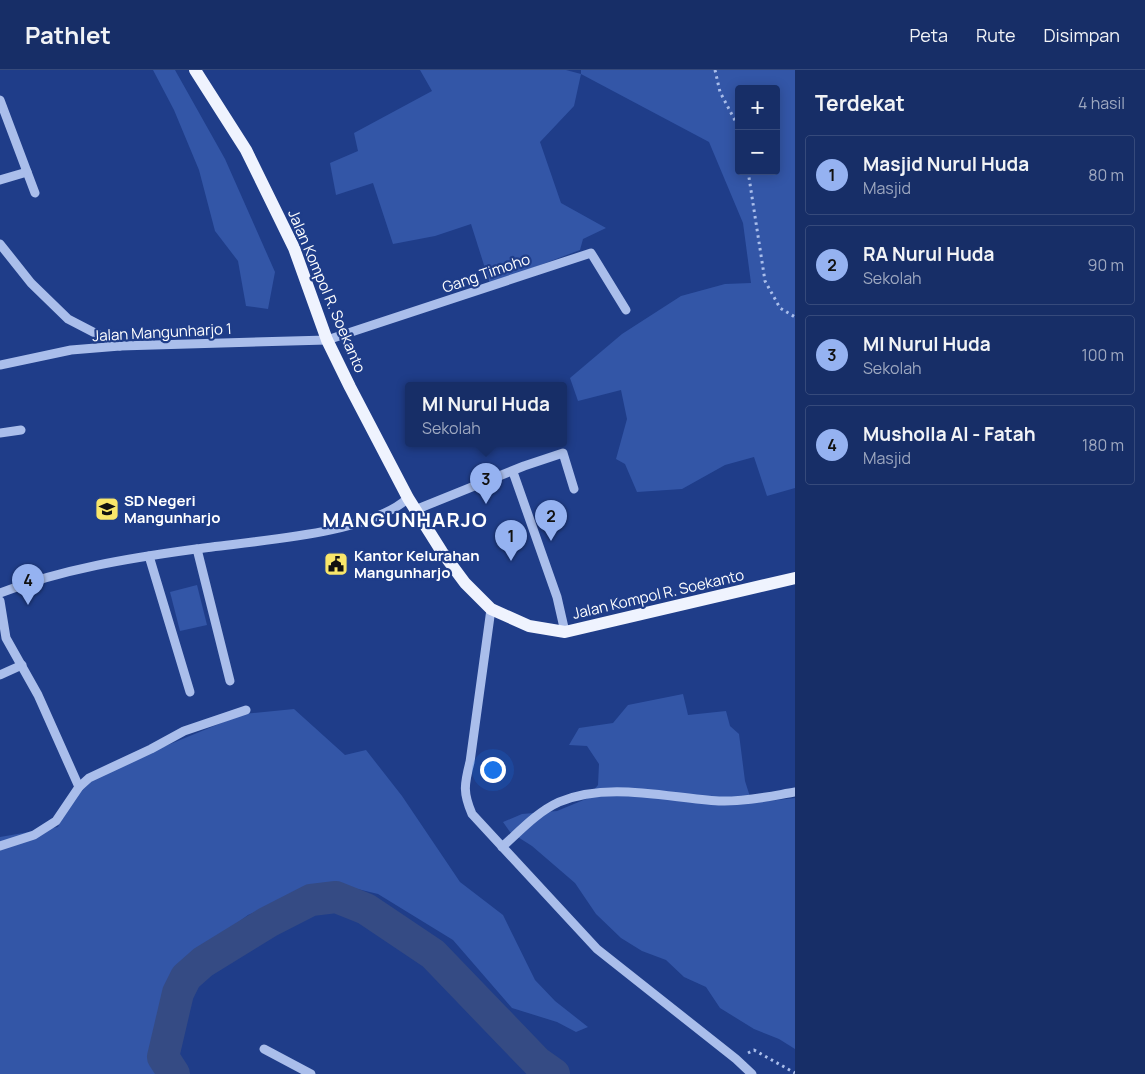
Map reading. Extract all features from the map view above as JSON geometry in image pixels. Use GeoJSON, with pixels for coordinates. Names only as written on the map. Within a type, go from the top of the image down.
{"type":"FeatureCollection","features":[{"type":"Feature","properties":{"kind":"main road","name":"Jalan Kompol R. Soekanto"},"geometry":{"type":"LineString","coordinates":[[196,70],[246,150],[294,248],[327,340],[408,498],[465,583],[491,609],[529,626],[565,632],[795,578]]}},
{"type":"Feature","properties":{"kind":"street"},"geometry":{"type":"LineString","coordinates":[[0,100],[35,193]]}},
{"type":"Feature","properties":{"kind":"street"},"geometry":{"type":"LineString","coordinates":[[0,180],[27,172]]}},
{"type":"Feature","properties":{"kind":"street"},"geometry":{"type":"LineString","coordinates":[[0,244],[31,283],[68,319],[120,346]]}},
{"type":"Feature","properties":{"kind":"street","name":"Gang Timoho"},"geometry":{"type":"LineString","coordinates":[[327,340],[591,253],[626,310]]}},
{"type":"Feature","properties":{"kind":"street","name":"Jalan Mangunharjo 1"},"geometry":{"type":"LineString","coordinates":[[0,365],[71,350],[120,346],[327,340]]}},
{"type":"Feature","properties":{"kind":"street"},"geometry":{"type":"LineString","coordinates":[[0,433],[21,430]]}},
{"type":"Feature","properties":{"kind":"street"},"geometry":{"type":"LineString","coordinates":[[415,510],[563,453],[574,489]]}},
{"type":"Feature","properties":{"kind":"street"},"geometry":{"type":"LineString","coordinates":[[513,472],[557,597],[565,632]]}},
{"type":"Feature","properties":{"kind":"street"},"geometry":{"type":"LineString","coordinates":[[0,593],[82,569],[149,556],[197,548],[312,534],[371,519],[408,498]]}},
{"type":"Feature","properties":{"kind":"street"},"geometry":{"type":"LineString","coordinates":[[197,548],[230,681]]}},
{"type":"Feature","properties":{"kind":"street"},"geometry":{"type":"LineString","coordinates":[[149,556],[190,692]]}},
{"type":"Feature","properties":{"kind":"street"},"geometry":{"type":"LineString","coordinates":[[0,601],[6,638],[38,695],[79,788]]}},
{"type":"Feature","properties":{"kind":"street"},"geometry":{"type":"LineString","coordinates":[[491,609],[464,796],[472,814],[597,948],[736,1058],[752,1074]]}},
{"type":"Feature","properties":{"kind":"street"},"geometry":{"type":"LineString","coordinates":[[0,675],[22,665]]}},
{"type":"Feature","properties":{"kind":"street"},"geometry":{"type":"LineString","coordinates":[[0,846],[34,835],[56,821],[79,788],[89,778],[184,731],[246,710]]}},
{"type":"Feature","properties":{"kind":"street"},"geometry":{"type":"LineString","coordinates":[[502,847],[538,815],[559,802],[576,797],[614,792],[721,801],[795,792]]}},
{"type":"Feature","properties":{"kind":"street"},"geometry":{"type":"LineString","coordinates":[[264,1049],[311,1074]]}},
{"type":"Feature","properties":{"kind":"path"},"geometry":{"type":"LineString","coordinates":[[715,70],[720,92],[735,120]]}},
{"type":"Feature","properties":{"kind":"path"},"geometry":{"type":"LineString","coordinates":[[749,175],[765,281],[780,308],[795,316]]}},
{"type":"Feature","properties":{"kind":"path"},"geometry":{"type":"LineString","coordinates":[[736,1058],[754,1050],[795,1073]]}},
{"type":"Feature","properties":{"kind":"shaded area"},"geometry":{"type":"Polygon","coordinates":[[[153,70],[175,70],[225,159],[275,272],[268,309],[246,306],[238,261],[215,231],[199,170],[174,110],[153,70]]]}},
{"type":"Feature","properties":{"kind":"shaded area"},"geometry":{"type":"Polygon","coordinates":[[[420,70],[566,70],[581,74],[574,106],[540,142],[561,203],[606,228],[583,239],[580,250],[490,284],[471,224],[435,236],[393,244],[373,183],[336,195],[330,163],[358,151],[354,133],[432,91],[420,70]]]}},
{"type":"Feature","properties":{"kind":"shaded area"},"geometry":{"type":"Polygon","coordinates":[[[581,70],[795,70],[795,488],[767,496],[754,457],[725,465],[682,489],[637,492],[625,464],[616,459],[627,419],[621,390],[578,401],[570,378],[622,334],[681,296],[725,284],[751,283],[743,223],[709,142],[581,74],[581,70]]]}},
{"type":"Feature","properties":{"kind":"shaded area"},"geometry":{"type":"Polygon","coordinates":[[[197,585],[207,625],[180,631],[170,592],[197,585]]]}},
{"type":"Feature","properties":{"kind":"shaded area"},"geometry":{"type":"Polygon","coordinates":[[[683,694],[688,715],[726,711],[730,726],[739,734],[745,781],[752,803],[795,798],[795,1049],[779,1039],[754,1029],[720,1008],[706,987],[684,977],[666,960],[642,951],[621,938],[596,914],[575,883],[532,846],[510,832],[503,822],[522,814],[557,811],[586,799],[598,785],[599,764],[587,746],[569,745],[579,728],[613,723],[628,705],[683,694]]]}},
{"type":"Feature","properties":{"kind":"shaded area"},"geometry":{"type":"Polygon","coordinates":[[[294,709],[345,755],[366,750],[402,796],[460,882],[503,915],[535,980],[555,1001],[588,1027],[576,1032],[557,1022],[512,1008],[453,940],[378,894],[329,882],[248,915],[189,959],[164,999],[152,1049],[162,1074],[0,1074],[0,837],[58,827],[71,797],[100,773],[243,714],[294,709]]]}},
{"type":"Feature","properties":{"kind":"waterway"},"geometry":{"type":"LineString","coordinates":[[174,1074],[163,1057],[178,993],[186,977],[203,962],[268,922],[311,900],[336,897],[366,909],[433,954],[537,1062],[554,1074]]}},
{"type":"Feature","properties":{"kind":"place","name":"MI Nurul Huda"},"geometry":{"type":"Point","coordinates":[486,504]}},
{"type":"Feature","properties":{"kind":"place","name":"SD Negeri Mangunharjo"},"geometry":{"type":"Point","coordinates":[107,509]}},
{"type":"Feature","properties":{"kind":"place","name":"RA Nurul Huda"},"geometry":{"type":"Point","coordinates":[551,541]}},
{"type":"Feature","properties":{"kind":"place","name":"Masjid Nurul Huda"},"geometry":{"type":"Point","coordinates":[511,561]}},
{"type":"Feature","properties":{"kind":"place","name":"Kantor Kelurahan Mangunharjo"},"geometry":{"type":"Point","coordinates":[336,564]}},
{"type":"Feature","properties":{"kind":"place","name":"Musholla Al - Fatah"},"geometry":{"type":"Point","coordinates":[28,605]}},
{"type":"Feature","properties":{"kind":"district","name":"MANGUNHARJO"},"geometry":{"type":"Point","coordinates":[405,519]}}]}
